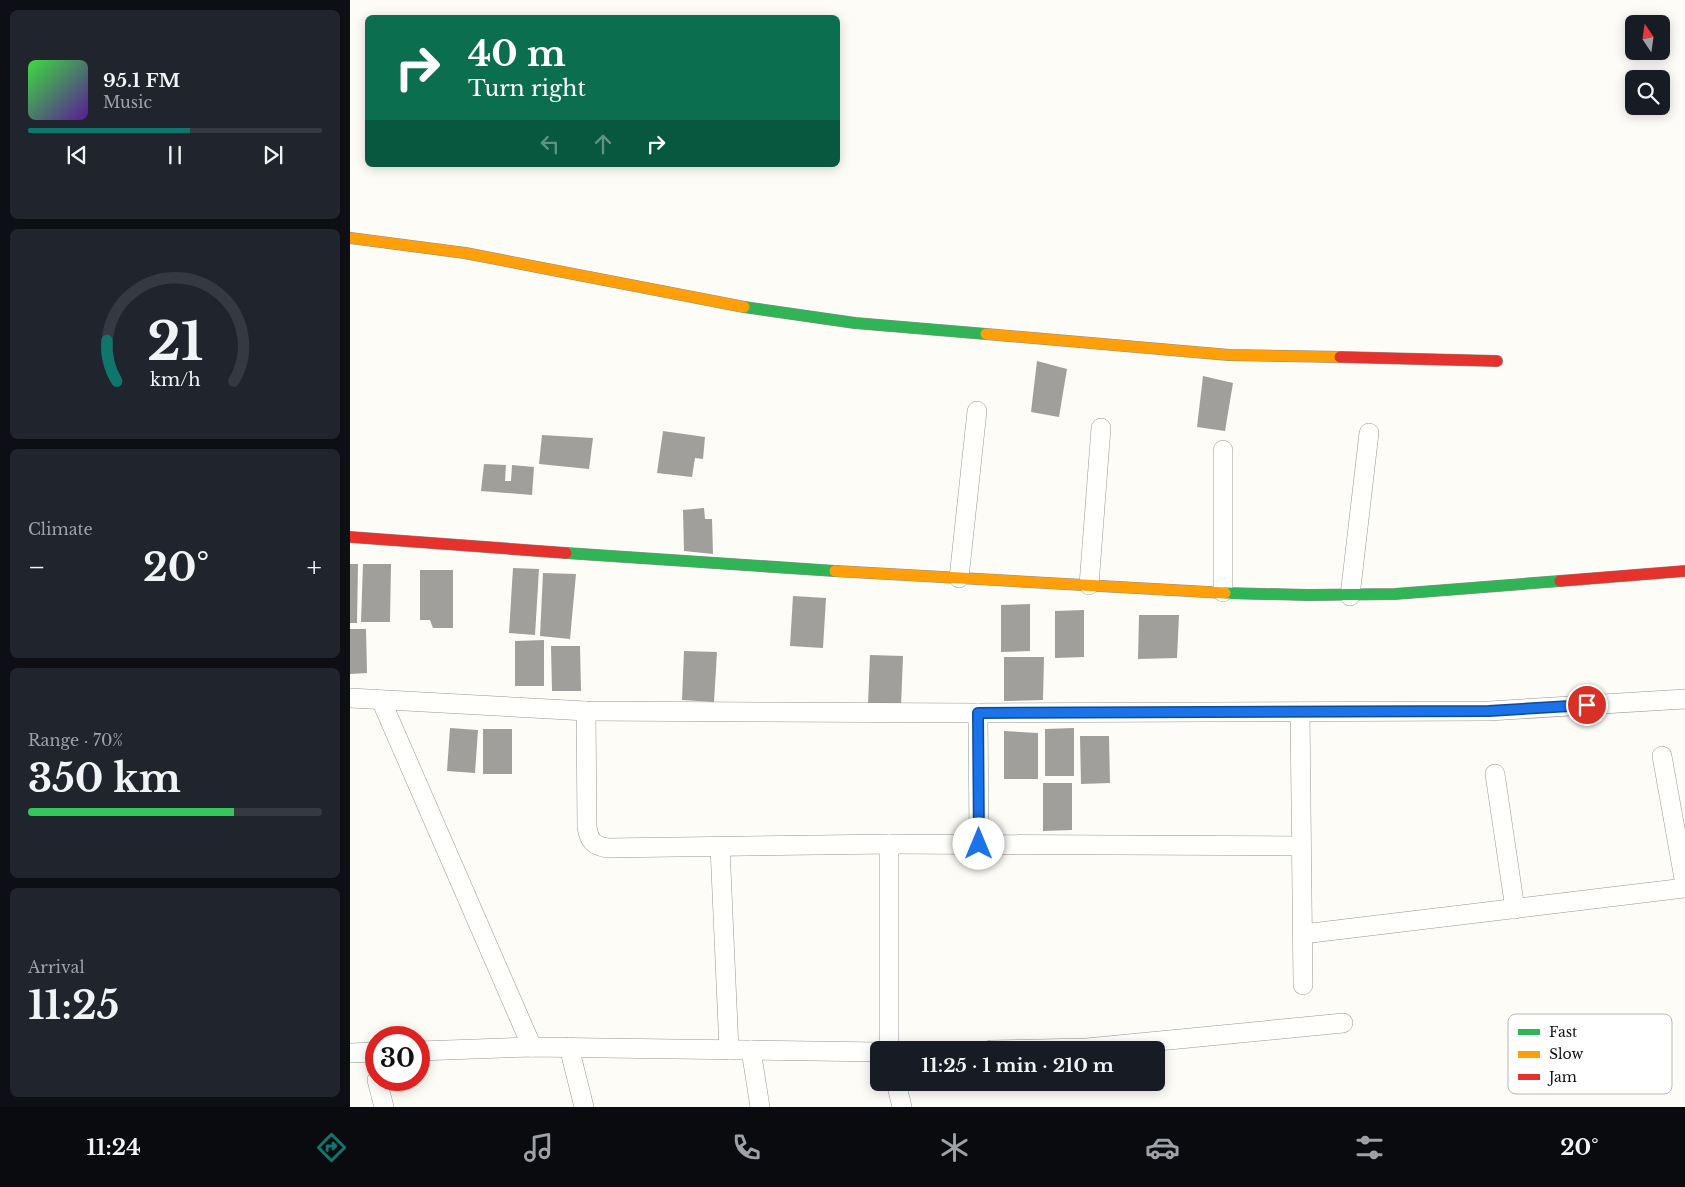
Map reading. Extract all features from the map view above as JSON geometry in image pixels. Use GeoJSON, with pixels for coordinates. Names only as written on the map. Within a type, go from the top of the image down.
{"type":"FeatureCollection","features":[{"type":"Feature","properties":{"kind":"street"},"geometry":{"type":"LineString","coordinates":[[350,238],[465,253],[723,304],[855,323],[1229,355],[1497,361]]}},
{"type":"Feature","properties":{"kind":"street"},"geometry":{"type":"LineString","coordinates":[[959,578],[977,411]]}},
{"type":"Feature","properties":{"kind":"street"},"geometry":{"type":"LineString","coordinates":[[1089,585],[1101,428]]}},
{"type":"Feature","properties":{"kind":"street"},"geometry":{"type":"LineString","coordinates":[[1350,596],[1369,432]]}},
{"type":"Feature","properties":{"kind":"street"},"geometry":{"type":"LineString","coordinates":[[1223,450],[1223,592]]}},
{"type":"Feature","properties":{"kind":"street"},"geometry":{"type":"LineString","coordinates":[[350,537],[873,574],[1223,592],[1350,596],[1685,571]]}},
{"type":"Feature","properties":{"kind":"street"},"geometry":{"type":"LineString","coordinates":[[350,698],[586,711],[978,713],[1489,711],[1685,699]]}},
{"type":"Feature","properties":{"kind":"street"},"geometry":{"type":"LineString","coordinates":[[381,700],[532,1047]]}},
{"type":"Feature","properties":{"kind":"street"},"geometry":{"type":"LineString","coordinates":[[586,711],[587,827],[589,838],[596,846],[608,848],[889,844],[1302,846]]}},
{"type":"Feature","properties":{"kind":"street"},"geometry":{"type":"LineString","coordinates":[[1300,712],[1303,984]]}},
{"type":"Feature","properties":{"kind":"street"},"geometry":{"type":"LineString","coordinates":[[978,713],[979,844]]}},
{"type":"Feature","properties":{"kind":"street"},"geometry":{"type":"LineString","coordinates":[[1662,756],[1685,884]]}},
{"type":"Feature","properties":{"kind":"street"},"geometry":{"type":"LineString","coordinates":[[1495,774],[1515,908]]}},
{"type":"Feature","properties":{"kind":"street"},"geometry":{"type":"LineString","coordinates":[[889,844],[889,1041]]}},
{"type":"Feature","properties":{"kind":"street"},"geometry":{"type":"LineString","coordinates":[[720,847],[729,1050]]}},
{"type":"Feature","properties":{"kind":"street"},"geometry":{"type":"LineString","coordinates":[[1303,934],[1685,888]]}},
{"type":"Feature","properties":{"kind":"street"},"geometry":{"type":"LineString","coordinates":[[1156,1041],[1342,1022]]}},
{"type":"Feature","properties":{"kind":"street"},"geometry":{"type":"LineString","coordinates":[[569,1047],[584,1107]]}},
{"type":"Feature","properties":{"kind":"street"},"geometry":{"type":"LineString","coordinates":[[430,1051],[569,1047],[870,1052]]}},
{"type":"Feature","properties":{"kind":"street"},"geometry":{"type":"LineString","coordinates":[[751,1050],[760,1107]]}},
{"type":"Feature","properties":{"kind":"street"},"geometry":{"type":"LineString","coordinates":[[350,1053],[365,1053]]}},
{"type":"Feature","properties":{"kind":"street"},"geometry":{"type":"LineString","coordinates":[[380,1091],[384,1107]]}},
{"type":"Feature","properties":{"kind":"street"},"geometry":{"type":"LineString","coordinates":[[898,1091],[902,1107]]}},
{"type":"Feature","properties":{"kind":"building"},"geometry":{"type":"Polygon","coordinates":[[[1037,361],[1067,369],[1059,417],[1031,412],[1037,361]]]}},
{"type":"Feature","properties":{"kind":"building"},"geometry":{"type":"Polygon","coordinates":[[[1203,376],[1233,383],[1225,431],[1197,427],[1203,376]]]}},
{"type":"Feature","properties":{"kind":"building"},"geometry":{"type":"Polygon","coordinates":[[[663,431],[705,437],[703,459],[695,458],[692,477],[657,473],[663,431]]]}},
{"type":"Feature","properties":{"kind":"building"},"geometry":{"type":"Polygon","coordinates":[[[542,435],[593,438],[589,469],[539,464],[542,435]]]}},
{"type":"Feature","properties":{"kind":"building"},"geometry":{"type":"Polygon","coordinates":[[[484,464],[506,465],[505,481],[511,481],[512,465],[534,467],[532,495],[481,491],[484,464]]]}},
{"type":"Feature","properties":{"kind":"building"},"geometry":{"type":"Polygon","coordinates":[[[704,508],[705,519],[712,519],[713,554],[684,551],[683,510],[704,508]]]}},
{"type":"Feature","properties":{"kind":"building"},"geometry":{"type":"Polygon","coordinates":[[[350,564],[358,564],[357,623],[350,623],[350,564]]]}},
{"type":"Feature","properties":{"kind":"building"},"geometry":{"type":"Polygon","coordinates":[[[363,564],[391,564],[390,622],[361,622],[363,564]]]}},
{"type":"Feature","properties":{"kind":"building"},"geometry":{"type":"Polygon","coordinates":[[[513,568],[539,569],[535,635],[509,633],[513,568]]]}},
{"type":"Feature","properties":{"kind":"building"},"geometry":{"type":"Polygon","coordinates":[[[420,570],[453,570],[453,628],[433,628],[430,620],[420,620],[420,570]]]}},
{"type":"Feature","properties":{"kind":"building"},"geometry":{"type":"Polygon","coordinates":[[[543,573],[576,574],[570,639],[540,636],[543,573]]]}},
{"type":"Feature","properties":{"kind":"building"},"geometry":{"type":"Polygon","coordinates":[[[793,596],[826,598],[823,648],[790,646],[793,596]]]}},
{"type":"Feature","properties":{"kind":"building"},"geometry":{"type":"Polygon","coordinates":[[[1030,604],[1030,651],[1001,652],[1001,605],[1030,604]]]}},
{"type":"Feature","properties":{"kind":"building"},"geometry":{"type":"Polygon","coordinates":[[[1084,610],[1084,657],[1055,658],[1055,611],[1084,610]]]}},
{"type":"Feature","properties":{"kind":"building"},"geometry":{"type":"Polygon","coordinates":[[[1139,615],[1179,615],[1177,658],[1138,659],[1139,615]]]}},
{"type":"Feature","properties":{"kind":"building"},"geometry":{"type":"Polygon","coordinates":[[[350,629],[366,629],[367,673],[350,674],[350,629]]]}},
{"type":"Feature","properties":{"kind":"building"},"geometry":{"type":"Polygon","coordinates":[[[544,640],[544,686],[515,686],[515,641],[544,640]]]}},
{"type":"Feature","properties":{"kind":"building"},"geometry":{"type":"Polygon","coordinates":[[[551,646],[580,646],[581,691],[552,691],[551,646]]]}},
{"type":"Feature","properties":{"kind":"building"},"geometry":{"type":"Polygon","coordinates":[[[684,651],[717,652],[714,702],[682,700],[684,651]]]}},
{"type":"Feature","properties":{"kind":"building"},"geometry":{"type":"Polygon","coordinates":[[[870,655],[903,656],[901,706],[868,705],[870,655]]]}},
{"type":"Feature","properties":{"kind":"building"},"geometry":{"type":"Polygon","coordinates":[[[1004,657],[1044,657],[1043,700],[1004,701],[1004,657]]]}},
{"type":"Feature","properties":{"kind":"building"},"geometry":{"type":"Polygon","coordinates":[[[450,728],[478,730],[475,773],[447,771],[450,728]]]}},
{"type":"Feature","properties":{"kind":"building"},"geometry":{"type":"Polygon","coordinates":[[[1074,728],[1074,776],[1045,776],[1045,729],[1074,728]]]}},
{"type":"Feature","properties":{"kind":"building"},"geometry":{"type":"Polygon","coordinates":[[[483,729],[512,729],[512,774],[483,774],[483,729]]]}},
{"type":"Feature","properties":{"kind":"building"},"geometry":{"type":"Polygon","coordinates":[[[1004,731],[1038,733],[1038,779],[1004,779],[1004,731]]]}},
{"type":"Feature","properties":{"kind":"building"},"geometry":{"type":"Polygon","coordinates":[[[1080,736],[1109,736],[1110,783],[1081,784],[1080,736]]]}},
{"type":"Feature","properties":{"kind":"building"},"geometry":{"type":"Polygon","coordinates":[[[1043,783],[1072,783],[1072,830],[1043,831],[1043,783]]]}},
{"type":"Feature","properties":{"kind":"traffic: fast"},"geometry":{"type":"LineString","coordinates":[[744,307],[855,323],[986,334]]}},
{"type":"Feature","properties":{"kind":"traffic: fast"},"geometry":{"type":"LineString","coordinates":[[566,553],[835,571]]}},
{"type":"Feature","properties":{"kind":"traffic: fast"},"geometry":{"type":"LineString","coordinates":[[1225,593],[1308,595],[1395,594],[1560,581]]}},
{"type":"Feature","properties":{"kind":"traffic: slow"},"geometry":{"type":"LineString","coordinates":[[350,238],[465,253],[744,307]]}},
{"type":"Feature","properties":{"kind":"traffic: slow"},"geometry":{"type":"LineString","coordinates":[[986,334],[1229,355],[1340,357]]}},
{"type":"Feature","properties":{"kind":"traffic: slow"},"geometry":{"type":"LineString","coordinates":[[835,571],[1225,593]]}},
{"type":"Feature","properties":{"kind":"traffic: jam"},"geometry":{"type":"LineString","coordinates":[[1340,357],[1497,361]]}},
{"type":"Feature","properties":{"kind":"traffic: jam"},"geometry":{"type":"LineString","coordinates":[[350,537],[566,553]]}},
{"type":"Feature","properties":{"kind":"traffic: jam"},"geometry":{"type":"LineString","coordinates":[[1560,581],[1685,571]]}},
{"type":"Feature","properties":{"kind":"route"},"geometry":{"type":"LineString","coordinates":[[979,844],[978,713],[1489,711],[1587,705]]}}]}
